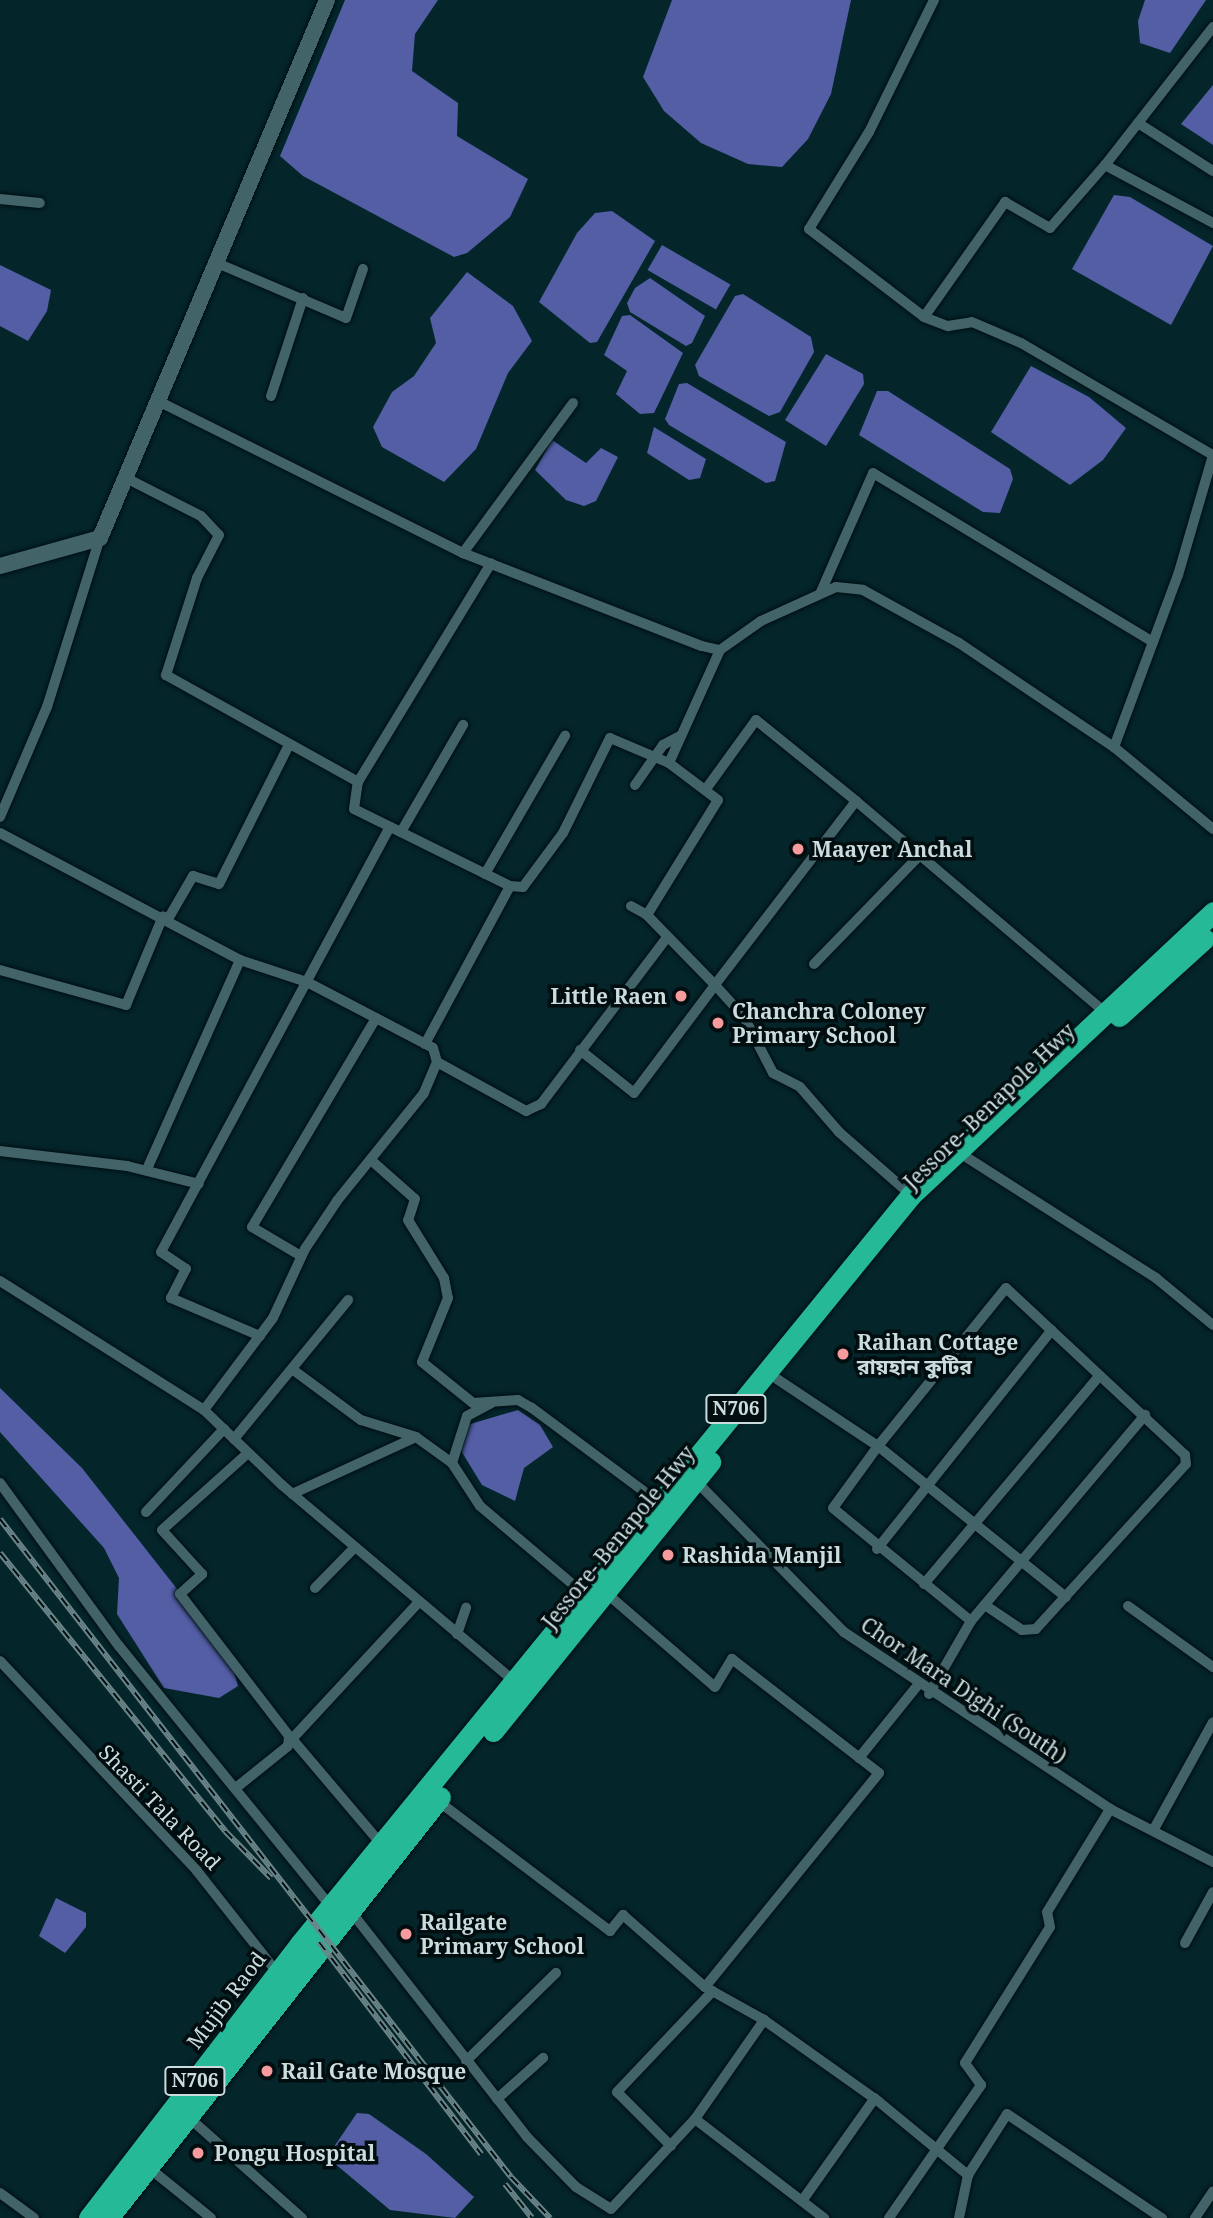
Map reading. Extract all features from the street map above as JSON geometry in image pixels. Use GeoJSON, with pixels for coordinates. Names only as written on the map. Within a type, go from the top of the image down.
{"type":"FeatureCollection","features":[{"type":"Feature","properties":{"kind":"highway","name":"Jessore- Benapole Hwy"},"geometry":{"type":"LineString","coordinates":[[594,1593],[658,1502],[911,1195],[1104,1011],[1213,912]]}},
{"type":"Feature","properties":{"kind":"highway","name":"Jessore- Benapole Hwy"},"geometry":{"type":"LineString","coordinates":[[282,1979],[594,1593],[695,1480],[966,1157],[1213,930]]}},
{"type":"Feature","properties":{"kind":"highway","name":"Jessore- Benapole Hwy"},"geometry":{"type":"LineString","coordinates":[[300,1944],[340,1908]]}},
{"type":"Feature","properties":{"kind":"highway","name":"Mujib Raod"},"geometry":{"type":"LineString","coordinates":[[89,2218],[182,2111],[282,1979],[300,1944]]}},
{"type":"Feature","properties":{"kind":"highway","name":"N706"},"geometry":{"type":"LineString","coordinates":[[108,2218],[148,2167],[182,2111]]}},
{"type":"Feature","properties":{"kind":"street"},"geometry":{"type":"LineString","coordinates":[[0,817],[47,707],[100,538],[160,402],[327,0]]}},
{"type":"Feature","properties":{"kind":"street"},"geometry":{"type":"LineString","coordinates":[[934,0],[869,132],[809,229],[924,317],[948,326],[972,322],[1021,343],[1213,455],[1153,642],[1114,747]]}},
{"type":"Feature","properties":{"kind":"street"},"geometry":{"type":"LineString","coordinates":[[924,317],[1005,202],[1050,228],[1105,165],[1213,27]]}},
{"type":"Feature","properties":{"kind":"street"},"geometry":{"type":"LineString","coordinates":[[1138,124],[1213,171]]}},
{"type":"Feature","properties":{"kind":"street"},"geometry":{"type":"LineString","coordinates":[[1105,165],[1213,223]]}},
{"type":"Feature","properties":{"kind":"street"},"geometry":{"type":"LineString","coordinates":[[0,200],[40,203]]}},
{"type":"Feature","properties":{"kind":"street"},"geometry":{"type":"LineString","coordinates":[[217,263],[346,318],[363,269]]}},
{"type":"Feature","properties":{"kind":"street"},"geometry":{"type":"LineString","coordinates":[[271,396],[303,298]]}},
{"type":"Feature","properties":{"kind":"street"},"geometry":{"type":"LineString","coordinates":[[160,402],[463,552],[720,650]]}},
{"type":"Feature","properties":{"kind":"street"},"geometry":{"type":"LineString","coordinates":[[463,552],[573,403]]}},
{"type":"Feature","properties":{"kind":"street"},"geometry":{"type":"LineString","coordinates":[[820,594],[873,473],[1153,642]]}},
{"type":"Feature","properties":{"kind":"street"},"geometry":{"type":"LineString","coordinates":[[126,478],[201,516],[219,535],[197,578],[166,675],[358,782]]}},
{"type":"Feature","properties":{"kind":"street"},"geometry":{"type":"LineString","coordinates":[[0,566],[100,538]]}},
{"type":"Feature","properties":{"kind":"street"},"geometry":{"type":"LineString","coordinates":[[491,563],[358,782],[354,809],[510,886],[523,887],[563,832],[610,738],[669,763],[718,800],[647,915]]}},
{"type":"Feature","properties":{"kind":"street"},"geometry":{"type":"LineString","coordinates":[[669,763],[720,650],[761,621],[836,587],[863,590],[959,643],[1114,747],[1213,829]]}},
{"type":"Feature","properties":{"kind":"street"},"geometry":{"type":"LineString","coordinates":[[706,789],[756,720],[1104,1011]]}},
{"type":"Feature","properties":{"kind":"street"},"geometry":{"type":"LineString","coordinates":[[401,832],[463,725]]}},
{"type":"Feature","properties":{"kind":"street"},"geometry":{"type":"LineString","coordinates":[[635,785],[663,745],[682,735]]}},
{"type":"Feature","properties":{"kind":"street"},"geometry":{"type":"LineString","coordinates":[[485,874],[565,736]]}},
{"type":"Feature","properties":{"kind":"street"},"geometry":{"type":"LineString","coordinates":[[0,970],[126,1005],[166,917],[193,876],[219,884],[289,745]]}},
{"type":"Feature","properties":{"kind":"street"},"geometry":{"type":"LineString","coordinates":[[580,1050],[634,1093],[856,801]]}},
{"type":"Feature","properties":{"kind":"street"},"geometry":{"type":"LineString","coordinates":[[260,1336],[171,1298],[186,1269],[161,1252],[390,827]]}},
{"type":"Feature","properties":{"kind":"street"},"geometry":{"type":"LineString","coordinates":[[0,833],[166,917],[240,960],[307,982],[376,1018],[425,1044],[437,1062],[526,1111],[541,1104],[665,940]]}},
{"type":"Feature","properties":{"kind":"street"},"geometry":{"type":"LineString","coordinates":[[814,964],[920,855]]}},
{"type":"Feature","properties":{"kind":"street"},"geometry":{"type":"LineString","coordinates":[[425,1044],[510,886]]}},
{"type":"Feature","properties":{"kind":"street"},"geometry":{"type":"LineString","coordinates":[[631,906],[647,915],[665,940],[715,985],[744,1017],[773,1073],[800,1087],[839,1132],[911,1195]]}},
{"type":"Feature","properties":{"kind":"street"},"geometry":{"type":"LineString","coordinates":[[147,1169],[240,960]]}},
{"type":"Feature","properties":{"kind":"street"},"geometry":{"type":"LineString","coordinates":[[301,1256],[252,1227],[376,1018]]}},
{"type":"Feature","properties":{"kind":"street"},"geometry":{"type":"LineString","coordinates":[[204,1410],[260,1336],[301,1256],[424,1093],[437,1062]]}},
{"type":"Feature","properties":{"kind":"street"},"geometry":{"type":"LineString","coordinates":[[0,1151],[147,1169],[199,1184]]}},
{"type":"Feature","properties":{"kind":"street"},"geometry":{"type":"LineString","coordinates":[[966,1157],[1156,1278],[1213,1325]]}},
{"type":"Feature","properties":{"kind":"street"},"geometry":{"type":"LineString","coordinates":[[372,1161],[415,1199],[408,1220],[444,1278],[448,1298],[422,1362],[456,1394],[473,1403],[519,1400],[658,1502]]}},
{"type":"Feature","properties":{"kind":"street"},"geometry":{"type":"LineString","coordinates":[[0,1281],[204,1410],[292,1494],[519,1686]]}},
{"type":"Feature","properties":{"kind":"street"},"geometry":{"type":"LineString","coordinates":[[971,1621],[877,1549],[833,1508],[878,1446],[1006,1289],[1098,1376],[1145,1415],[1188,1460],[1066,1597],[1030,1632],[985,1605]]}},
{"type":"Feature","properties":{"kind":"street"},"geometry":{"type":"LineString","coordinates":[[234,1439],[348,1300]]}},
{"type":"Feature","properties":{"kind":"street"},"geometry":{"type":"LineString","coordinates":[[877,1549],[1052,1330]]}},
{"type":"Feature","properties":{"kind":"street"},"geometry":{"type":"LineString","coordinates":[[292,1369],[361,1420],[416,1437],[452,1463],[480,1506],[715,1687],[732,1660],[879,1773],[709,1989],[617,2092],[671,2146]]}},
{"type":"Feature","properties":{"kind":"street"},"geometry":{"type":"LineString","coordinates":[[924,1584],[1098,1376]]}},
{"type":"Feature","properties":{"kind":"street"},"geometry":{"type":"LineString","coordinates":[[778,1379],[878,1446],[1066,1597]]}},
{"type":"Feature","properties":{"kind":"street"},"geometry":{"type":"LineString","coordinates":[[452,1463],[467,1416],[492,1402]]}},
{"type":"Feature","properties":{"kind":"street"},"geometry":{"type":"LineString","coordinates":[[929,1694],[971,1621],[1145,1415]]}},
{"type":"Feature","properties":{"kind":"street"},"geometry":{"type":"LineString","coordinates":[[146,1512],[224,1429]]}},
{"type":"Feature","properties":{"kind":"street"},"geometry":{"type":"LineString","coordinates":[[292,1494],[416,1437]]}},
{"type":"Feature","properties":{"kind":"street"},"geometry":{"type":"LineString","coordinates":[[237,1787],[288,1746],[289,1736],[180,1594],[202,1574],[162,1530],[248,1452]]}},
{"type":"Feature","properties":{"kind":"street","name":"Chor Mara Dighi (South)"},"geometry":{"type":"LineString","coordinates":[[695,1480],[844,1632],[917,1686],[1110,1809],[1154,1829],[1213,1862]]}},
{"type":"Feature","properties":{"kind":"street"},"geometry":{"type":"LineString","coordinates":[[0,1483],[118,1646],[340,1908],[497,2099],[576,2187],[611,2209],[695,2119],[764,2020]]}},
{"type":"Feature","properties":{"kind":"street"},"geometry":{"type":"LineString","coordinates":[[315,1588],[355,1547]]}},
{"type":"Feature","properties":{"kind":"street"},"geometry":{"type":"LineString","coordinates":[[387,1850],[292,1739],[419,1602]]}},
{"type":"Feature","properties":{"kind":"street"},"geometry":{"type":"LineString","coordinates":[[1128,1606],[1213,1667]]}},
{"type":"Feature","properties":{"kind":"street"},"geometry":{"type":"LineString","coordinates":[[457,1634],[466,1608]]}},
{"type":"Feature","properties":{"kind":"street","name":"Shasti Tala Road"},"geometry":{"type":"LineString","coordinates":[[0,1661],[197,1871],[282,1979]]}},
{"type":"Feature","properties":{"kind":"street"},"geometry":{"type":"LineString","coordinates":[[859,1758],[917,1686]]}},
{"type":"Feature","properties":{"kind":"street"},"geometry":{"type":"LineString","coordinates":[[1154,1829],[1213,1722]]}},
{"type":"Feature","properties":{"kind":"street"},"geometry":{"type":"LineString","coordinates":[[432,1796],[610,1931],[623,1915],[709,1989],[764,2020],[875,2098],[968,2175]]}},
{"type":"Feature","properties":{"kind":"street"},"geometry":{"type":"LineString","coordinates":[[889,2218],[981,2085],[965,2063],[1051,1927],[1047,1912],[1110,1809]]}},
{"type":"Feature","properties":{"kind":"street"},"geometry":{"type":"LineString","coordinates":[[1185,1943],[1213,1892]]}},
{"type":"Feature","properties":{"kind":"street"},"geometry":{"type":"LineString","coordinates":[[466,2062],[556,1973]]}},
{"type":"Feature","properties":{"kind":"street"},"geometry":{"type":"LineString","coordinates":[[497,2099],[543,2057]]}},
{"type":"Feature","properties":{"kind":"street"},"geometry":{"type":"LineString","coordinates":[[802,2201],[875,2098]]}},
{"type":"Feature","properties":{"kind":"street"},"geometry":{"type":"LineString","coordinates":[[182,2111],[302,2218]]}},
{"type":"Feature","properties":{"kind":"street"},"geometry":{"type":"LineString","coordinates":[[959,2218],[968,2175],[1007,2114],[1162,2218]]}},
{"type":"Feature","properties":{"kind":"street"},"geometry":{"type":"LineString","coordinates":[[695,2119],[824,2218]]}},
{"type":"Feature","properties":{"kind":"street"},"geometry":{"type":"LineString","coordinates":[[148,2167],[211,2218]]}},
{"type":"Feature","properties":{"kind":"street"},"geometry":{"type":"LineString","coordinates":[[1195,2218],[1213,2191]]}},
{"type":"Feature","properties":{"kind":"street"},"geometry":{"type":"LineString","coordinates":[[0,2193],[34,2218]]}},
{"type":"Feature","properties":{"kind":"water"},"geometry":{"type":"Polygon","coordinates":[[[345,0],[438,0],[415,34],[412,71],[458,103],[457,136],[528,179],[510,217],[467,253],[454,257],[303,176],[280,156],[345,0]]]}},
{"type":"Feature","properties":{"kind":"water"},"geometry":{"type":"Polygon","coordinates":[[[672,0],[851,0],[831,94],[808,139],[782,167],[748,164],[701,143],[664,111],[643,77],[672,0]]]}},
{"type":"Feature","properties":{"kind":"water"},"geometry":{"type":"Polygon","coordinates":[[[1145,0],[1206,0],[1170,53],[1140,43],[1138,21],[1145,0]]]}},
{"type":"Feature","properties":{"kind":"water"},"geometry":{"type":"Polygon","coordinates":[[[1213,85],[1213,145],[1181,124],[1213,85]]]}},
{"type":"Feature","properties":{"kind":"water"},"geometry":{"type":"Polygon","coordinates":[[[1114,195],[1130,197],[1213,246],[1171,325],[1072,269],[1114,195]]]}},
{"type":"Feature","properties":{"kind":"water"},"geometry":{"type":"Polygon","coordinates":[[[612,211],[655,241],[597,342],[590,343],[539,302],[577,233],[595,213],[612,211]]]}},
{"type":"Feature","properties":{"kind":"water"},"geometry":{"type":"Polygon","coordinates":[[[662,245],[730,285],[716,310],[648,270],[662,245]]]}},
{"type":"Feature","properties":{"kind":"water"},"geometry":{"type":"Polygon","coordinates":[[[0,265],[51,290],[47,311],[28,341],[0,326],[0,265]]]}},
{"type":"Feature","properties":{"kind":"water"},"geometry":{"type":"Polygon","coordinates":[[[467,272],[513,306],[532,341],[508,373],[476,449],[444,482],[382,447],[373,427],[392,392],[414,376],[436,343],[430,318],[467,272]]]}},
{"type":"Feature","properties":{"kind":"water"},"geometry":{"type":"Polygon","coordinates":[[[650,278],[705,316],[692,343],[686,346],[630,312],[627,303],[635,288],[650,278]]]}},
{"type":"Feature","properties":{"kind":"water"},"geometry":{"type":"Polygon","coordinates":[[[743,294],[811,337],[814,352],[780,412],[769,416],[699,376],[695,365],[735,296],[743,294]]]}},
{"type":"Feature","properties":{"kind":"water"},"geometry":{"type":"Polygon","coordinates":[[[630,315],[683,353],[654,413],[640,414],[616,394],[627,371],[604,355],[622,316],[630,315]]]}},
{"type":"Feature","properties":{"kind":"water"},"geometry":{"type":"Polygon","coordinates":[[[826,354],[863,374],[864,384],[826,446],[785,420],[826,354]]]}},
{"type":"Feature","properties":{"kind":"water"},"geometry":{"type":"Polygon","coordinates":[[[1031,366],[1089,397],[1126,428],[1103,460],[1070,485],[991,432],[1031,366]]]}},
{"type":"Feature","properties":{"kind":"water"},"geometry":{"type":"Polygon","coordinates":[[[687,383],[786,442],[775,481],[766,483],[669,425],[665,419],[679,384],[687,383]]]}},
{"type":"Feature","properties":{"kind":"water"},"geometry":{"type":"Polygon","coordinates":[[[877,391],[888,391],[1010,469],[1013,479],[1000,513],[983,512],[859,435],[877,391]]]}},
{"type":"Feature","properties":{"kind":"water"},"geometry":{"type":"Polygon","coordinates":[[[654,427],[706,459],[700,478],[689,480],[647,453],[654,427]]]}},
{"type":"Feature","properties":{"kind":"water"},"geometry":{"type":"Polygon","coordinates":[[[552,440],[586,463],[601,448],[618,457],[596,501],[584,506],[566,500],[535,470],[552,440]]]}},
{"type":"Feature","properties":{"kind":"water"},"geometry":{"type":"Polygon","coordinates":[[[0,1388],[82,1468],[229,1655],[238,1686],[219,1698],[164,1688],[117,1614],[119,1578],[104,1548],[0,1432],[0,1388]]]}},
{"type":"Feature","properties":{"kind":"water"},"geometry":{"type":"Polygon","coordinates":[[[518,1410],[540,1425],[553,1447],[524,1468],[515,1501],[482,1485],[460,1449],[467,1425],[518,1410]]]}},
{"type":"Feature","properties":{"kind":"water"},"geometry":{"type":"Polygon","coordinates":[[[56,1898],[86,1913],[86,1927],[65,1953],[39,1936],[56,1898]]]}},
{"type":"Feature","properties":{"kind":"water"},"geometry":{"type":"Polygon","coordinates":[[[357,2113],[369,2114],[426,2154],[474,2197],[455,2218],[390,2210],[327,2157],[357,2113]]]}},
{"type":"Feature","properties":{"kind":"railway"},"geometry":{"type":"LineString","coordinates":[[0,1519],[511,2177],[550,2218]]}},
{"type":"Feature","properties":{"kind":"railway"},"geometry":{"type":"LineString","coordinates":[[0,1553],[225,1831],[271,1878]]}},
{"type":"Feature","properties":{"kind":"railway"},"geometry":{"type":"LineString","coordinates":[[319,1942],[481,2154]]}},
{"type":"Feature","properties":{"kind":"railway"},"geometry":{"type":"LineString","coordinates":[[505,2184],[532,2218]]}},
{"type":"Feature","properties":{"kind":"place","name":"Maayer Anchal"},"geometry":{"type":"Point","coordinates":[798,849]}},
{"type":"Feature","properties":{"kind":"place","name":"Little Raen"},"geometry":{"type":"Point","coordinates":[681,996]}},
{"type":"Feature","properties":{"kind":"place","name":"Chanchra Coloney Primary School"},"geometry":{"type":"Point","coordinates":[718,1023]}},
{"type":"Feature","properties":{"kind":"place","name":"Raihan Cottage রায়হান কুটির"},"geometry":{"type":"Point","coordinates":[843,1354]}},
{"type":"Feature","properties":{"kind":"place","name":"Rashida Manjil"},"geometry":{"type":"Point","coordinates":[668,1555]}},
{"type":"Feature","properties":{"kind":"place","name":"Railgate Primary School"},"geometry":{"type":"Point","coordinates":[406,1934]}},
{"type":"Feature","properties":{"kind":"place","name":"Rail Gate Mosque"},"geometry":{"type":"Point","coordinates":[267,2071]}},
{"type":"Feature","properties":{"kind":"place","name":"Pongu Hospital"},"geometry":{"type":"Point","coordinates":[198,2153]}}]}
